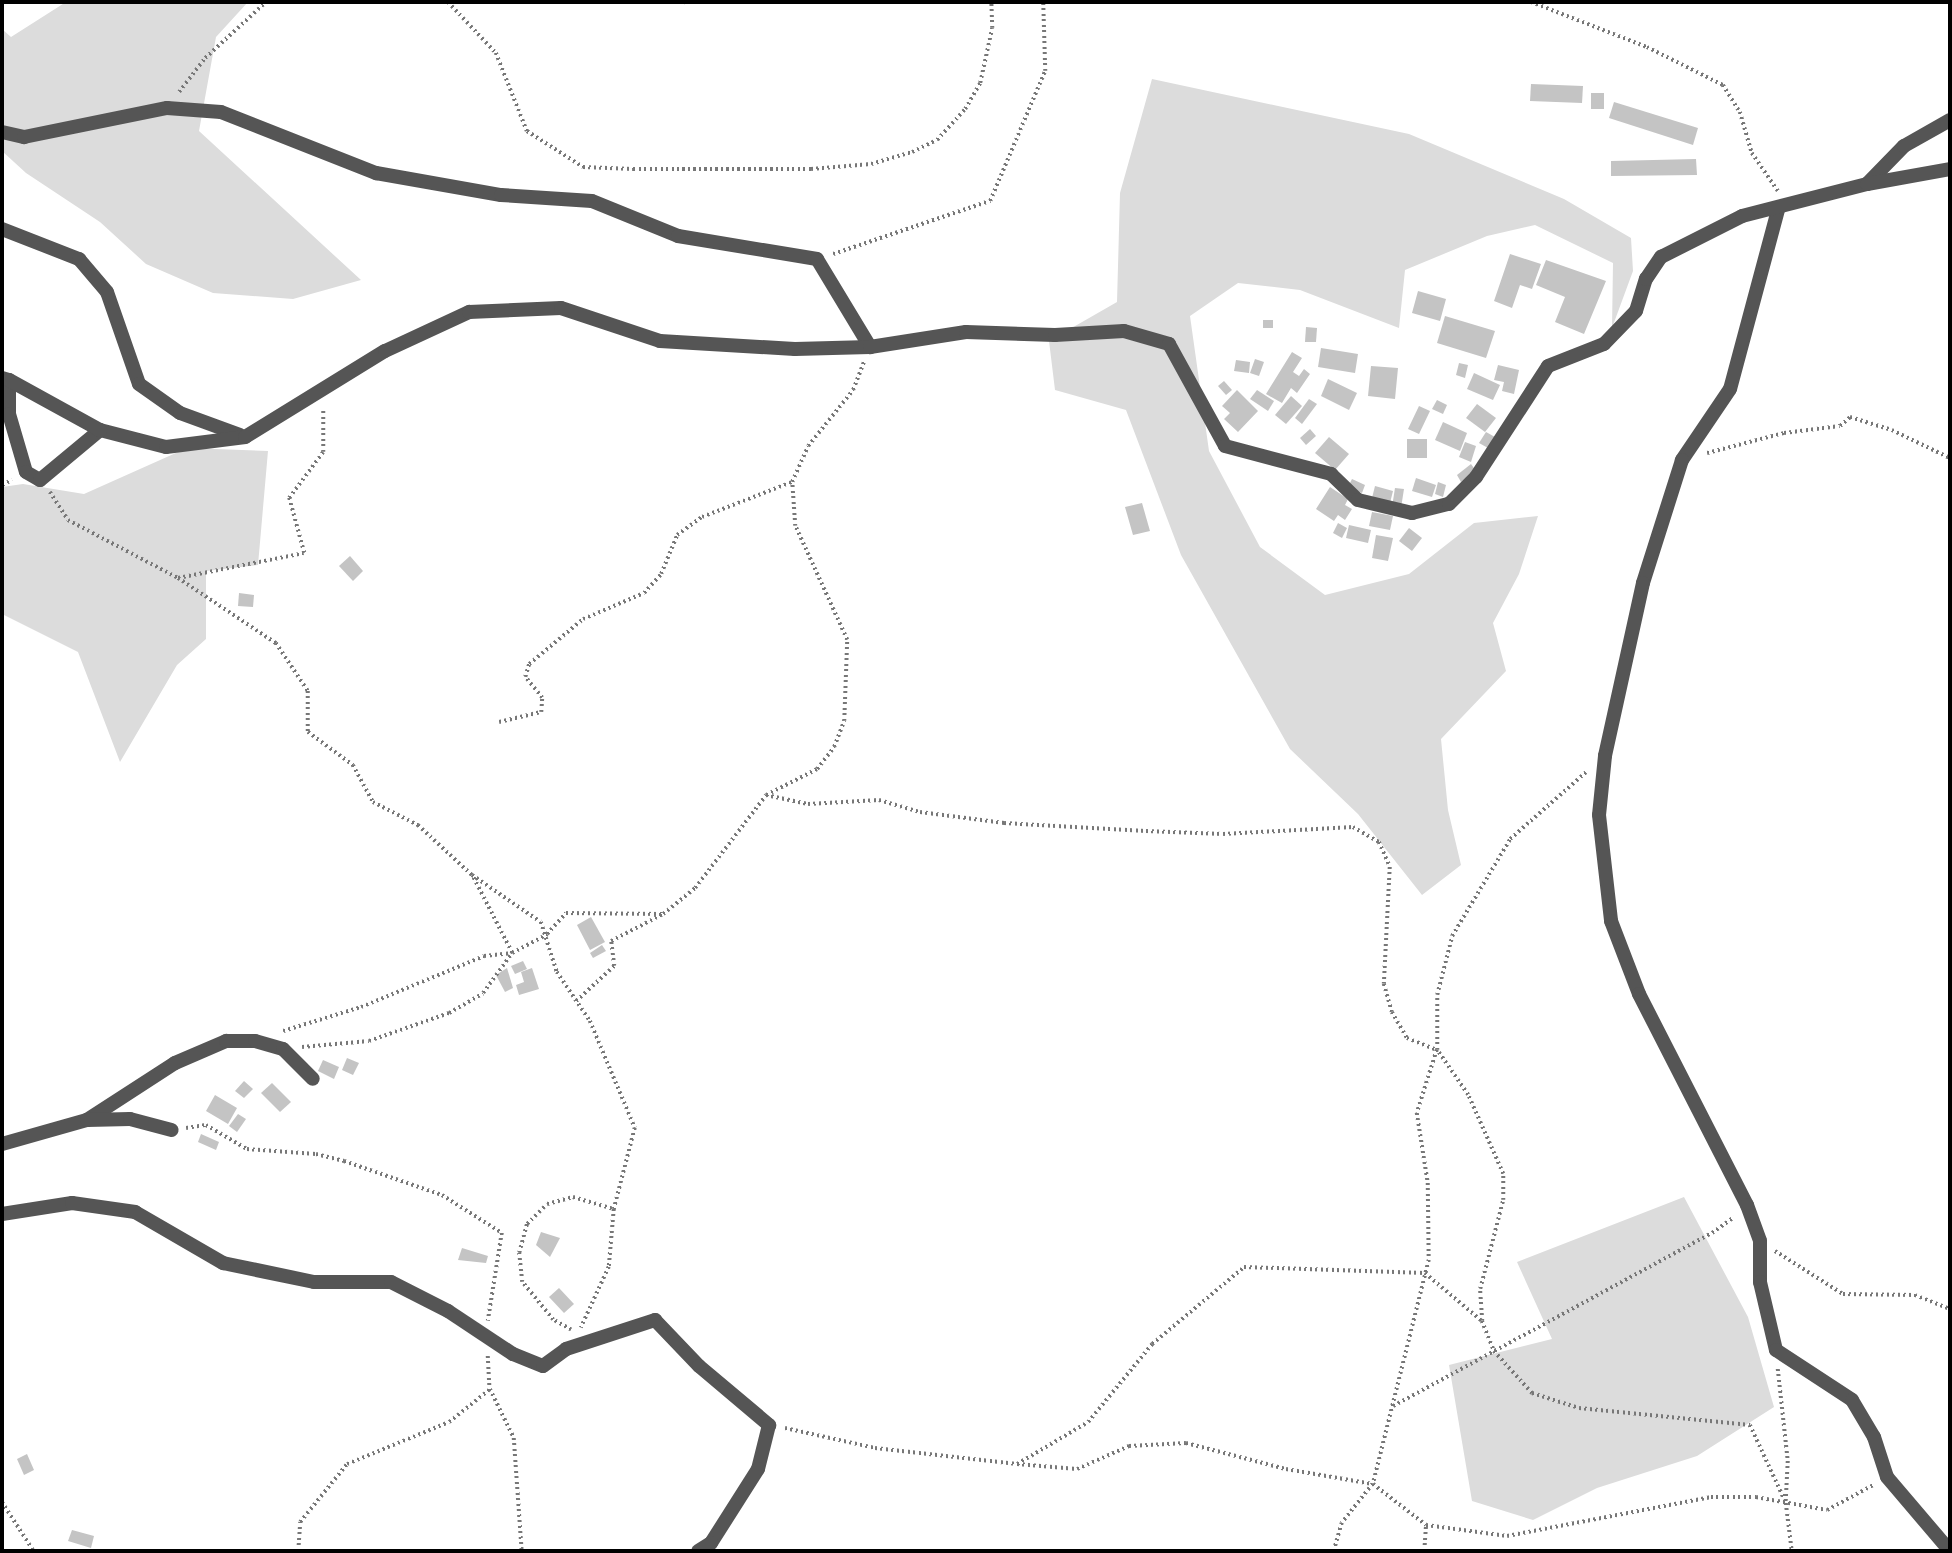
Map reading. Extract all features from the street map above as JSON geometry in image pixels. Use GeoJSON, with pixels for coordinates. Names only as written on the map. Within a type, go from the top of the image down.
{"type":"FeatureCollection","features":[{"type":"Feature","properties":{"kind":"street"},"geometry":{"type":"LineString","coordinates":[[2,132],[24,137],[167,108],[221,112],[376,173],[501,195],[592,201],[678,236],[817,259],[870,347]]}},
{"type":"Feature","properties":{"kind":"street"},"geometry":{"type":"LineString","coordinates":[[1867,184],[1904,146],[1950,120]]}},
{"type":"Feature","properties":{"kind":"street"},"geometry":{"type":"LineString","coordinates":[[5,379],[100,430],[166,447],[245,437],[385,351],[469,312],[561,308],[660,341],[795,349],[870,347],[966,332],[1055,335],[1124,331],[1169,344],[1225,446],[1331,474],[1358,500],[1412,513],[1449,503],[1476,477],[1548,366],[1604,344],[1636,312],[1646,279],[1661,257],[1742,216],[1778,210],[1867,184],[1950,169]]}},
{"type":"Feature","properties":{"kind":"street"},"geometry":{"type":"LineString","coordinates":[[1778,210],[1730,389],[1682,460],[1643,583],[1605,756],[1599,815],[1611,921],[1639,995],[1747,1205],[1760,1241],[1760,1282],[1776,1350],[1852,1400],[1874,1437],[1887,1477],[1950,1551]]}},
{"type":"Feature","properties":{"kind":"street"},"geometry":{"type":"LineString","coordinates":[[2,229],[79,259],[107,292],[139,384],[180,413],[245,437]]}},
{"type":"Feature","properties":{"kind":"street"},"geometry":{"type":"LineString","coordinates":[[5,379],[9,414],[26,472],[40,480],[100,430]]}},
{"type":"Feature","properties":{"kind":"street"},"geometry":{"type":"LineString","coordinates":[[86,1120],[175,1063],[226,1041],[255,1041],[283,1049],[313,1079]]}},
{"type":"Feature","properties":{"kind":"street"},"geometry":{"type":"LineString","coordinates":[[2,1144],[86,1120],[130,1119],[172,1130]]}},
{"type":"Feature","properties":{"kind":"street"},"geometry":{"type":"LineString","coordinates":[[2,1214],[72,1203],[135,1212],[223,1263],[314,1282],[391,1282],[448,1311],[504,1349],[543,1366],[566,1349],[655,1320],[699,1366],[769,1425],[758,1469],[710,1543],[698,1551]]}},
{"type":"Feature","properties":{"kind":"path"},"geometry":{"type":"LineString","coordinates":[[167,108],[205,58],[267,2]]}},
{"type":"Feature","properties":{"kind":"path"},"geometry":{"type":"LineString","coordinates":[[447,2],[496,53],[527,131],[583,167],[632,169],[811,169],[871,164],[912,152],[937,139],[965,109],[980,83],[992,28],[991,2]]}},
{"type":"Feature","properties":{"kind":"path"},"geometry":{"type":"LineString","coordinates":[[817,259],[989,201],[1045,71],[1043,2]]}},
{"type":"Feature","properties":{"kind":"path"},"geometry":{"type":"LineString","coordinates":[[1531,2],[1647,47],[1723,85],[1740,112],[1752,153],[1778,189],[1778,210]]}},
{"type":"Feature","properties":{"kind":"path"},"geometry":{"type":"LineString","coordinates":[[576,1001],[614,966],[611,941],[663,914],[695,888],[766,794],[817,769],[844,721],[846,640],[795,526],[792,482],[808,446],[853,390],[870,347]]}},
{"type":"Feature","properties":{"kind":"path"},"geometry":{"type":"LineString","coordinates":[[178,578],[304,553],[289,498],[323,452],[324,388]]}},
{"type":"Feature","properties":{"kind":"path"},"geometry":{"type":"LineString","coordinates":[[1682,460],[1784,433],[1840,426],[1850,417],[1892,430],[1950,458]]}},
{"type":"Feature","properties":{"kind":"path"},"geometry":{"type":"LineString","coordinates":[[40,480],[68,520],[178,578],[276,643],[309,691],[309,732],[353,765],[373,802],[418,825],[472,875],[541,922],[557,972],[590,1021],[635,1128],[614,1209],[609,1267],[579,1333]]}},
{"type":"Feature","properties":{"kind":"path"},"geometry":{"type":"LineString","coordinates":[[499,722],[541,712],[542,698],[525,677],[530,664],[583,619],[644,593],[661,574],[677,535],[702,517],[792,482]]}},
{"type":"Feature","properties":{"kind":"path"},"geometry":{"type":"LineString","coordinates":[[1334,1551],[1342,1523],[1373,1484],[1426,1273],[1428,1183],[1417,1113],[1437,1050],[1437,995],[1452,936],[1510,839],[1605,756]]}},
{"type":"Feature","properties":{"kind":"path"},"geometry":{"type":"LineString","coordinates":[[766,794],[808,804],[878,800],[920,812],[1004,823],[1146,831],[1223,834],[1353,827],[1379,842],[1390,867],[1384,984],[1392,1012],[1407,1038],[1437,1050],[1468,1096],[1503,1174],[1503,1200],[1480,1289],[1482,1321],[1494,1351],[1532,1393],[1579,1408],[1750,1425],[1786,1503]]}},
{"type":"Feature","properties":{"kind":"path"},"geometry":{"type":"LineString","coordinates":[[472,875],[512,953]]}},
{"type":"Feature","properties":{"kind":"path"},"geometry":{"type":"LineString","coordinates":[[281,1032],[361,1007],[484,956],[512,953],[547,934],[566,913],[663,914]]}},
{"type":"Feature","properties":{"kind":"path"},"geometry":{"type":"LineString","coordinates":[[283,1049],[369,1041],[449,1013],[482,993],[512,953]]}},
{"type":"Feature","properties":{"kind":"path"},"geometry":{"type":"LineString","coordinates":[[614,1209],[573,1196],[547,1204],[527,1224],[522,1244],[523,1282],[553,1320],[579,1333],[618,1332]]}},
{"type":"Feature","properties":{"kind":"path"},"geometry":{"type":"LineString","coordinates":[[1393,1406],[1712,1233],[1747,1205]]}},
{"type":"Feature","properties":{"kind":"path"},"geometry":{"type":"LineString","coordinates":[[1760,1241],[1843,1294],[1915,1294],[1950,1310]]}},
{"type":"Feature","properties":{"kind":"path"},"geometry":{"type":"LineString","coordinates":[[1017,1464],[1088,1422],[1152,1344],[1244,1267],[1426,1273],[1482,1321]]}},
{"type":"Feature","properties":{"kind":"path"},"geometry":{"type":"LineString","coordinates":[[1776,1350],[1788,1461],[1786,1503],[1792,1551]]}},
{"type":"Feature","properties":{"kind":"path"},"geometry":{"type":"LineString","coordinates":[[298,1551],[300,1522],[347,1464],[449,1422],[490,1389]]}},
{"type":"Feature","properties":{"kind":"path"},"geometry":{"type":"LineString","coordinates":[[769,1425],[875,1448],[1077,1468],[1129,1446],[1186,1443],[1286,1469],[1373,1484],[1426,1525],[1507,1536],[1712,1497],[1786,1503],[1827,1510],[1887,1477]]}},
{"type":"Feature","properties":{"kind":"path"},"geometry":{"type":"LineString","coordinates":[[2,1502],[32,1551]]}},
{"type":"Feature","properties":{"kind":"path"},"geometry":{"type":"LineString","coordinates":[[1424,1551],[1426,1525]]}},
{"type":"Feature","properties":{"kind":"shaded area"},"geometry":{"type":"Polygon","coordinates":[[[66,2],[248,2],[216,37],[199,131],[361,280],[293,299],[213,293],[146,264],[100,222],[26,173],[2,151],[2,29],[11,37],[66,2]]]}},
{"type":"Feature","properties":{"kind":"shaded area"},"geometry":{"type":"Polygon","coordinates":[[[1152,79],[1409,134],[1564,199],[1631,238],[1633,271],[1612,328],[1613,263],[1535,225],[1487,236],[1405,270],[1399,328],[1300,290],[1238,283],[1190,316],[1209,451],[1260,547],[1325,595],[1409,574],[1474,523],[1538,516],[1519,574],[1493,623],[1506,671],[1441,739],[1448,810],[1461,865],[1422,895],[1358,814],[1290,749],[1181,555],[1126,410],[1055,390],[1049,341],[1117,302],[1120,193],[1152,79]]]}},
{"type":"Feature","properties":{"kind":"shaded area"},"geometry":{"type":"Polygon","coordinates":[[[187,448],[268,451],[258,565],[206,571],[206,639],[177,665],[120,762],[78,652],[2,614],[2,487],[23,484],[84,494],[187,448]]]}},
{"type":"Feature","properties":{"kind":"shaded area"},"geometry":{"type":"Polygon","coordinates":[[[1684,1197],[1748,1317],[1774,1407],[1697,1456],[1597,1488],[1533,1520],[1472,1501],[1449,1365],[1552,1339],[1517,1262],[1684,1197]]]}},
{"type":"Feature","properties":{"kind":"building"},"geometry":{"type":"Polygon","coordinates":[[[1531,84],[1583,86],[1582,103],[1530,101],[1531,84]]]}},
{"type":"Feature","properties":{"kind":"building"},"geometry":{"type":"Polygon","coordinates":[[[1591,93],[1604,93],[1604,109],[1591,109],[1591,93]]]}},
{"type":"Feature","properties":{"kind":"building"},"geometry":{"type":"Polygon","coordinates":[[[1614,102],[1698,128],[1693,145],[1609,118],[1614,102]]]}},
{"type":"Feature","properties":{"kind":"building"},"geometry":{"type":"Polygon","coordinates":[[[1696,159],[1697,175],[1611,176],[1611,161],[1696,159]]]}},
{"type":"Feature","properties":{"kind":"building"},"geometry":{"type":"Polygon","coordinates":[[[1510,254],[1541,264],[1532,289],[1520,285],[1512,308],[1494,301],[1510,254]]]}},
{"type":"Feature","properties":{"kind":"building"},"geometry":{"type":"Polygon","coordinates":[[[1546,260],[1606,281],[1584,334],[1555,322],[1565,297],[1536,285],[1546,260]]]}},
{"type":"Feature","properties":{"kind":"building"},"geometry":{"type":"Polygon","coordinates":[[[1418,291],[1446,299],[1440,321],[1412,313],[1418,291]]]}},
{"type":"Feature","properties":{"kind":"building"},"geometry":{"type":"Polygon","coordinates":[[[1445,316],[1495,331],[1486,358],[1437,343],[1445,316]]]}},
{"type":"Feature","properties":{"kind":"building"},"geometry":{"type":"Polygon","coordinates":[[[1263,320],[1273,320],[1273,328],[1263,328],[1263,320]]]}},
{"type":"Feature","properties":{"kind":"building"},"geometry":{"type":"Polygon","coordinates":[[[1306,327],[1317,328],[1316,342],[1305,342],[1306,327]]]}},
{"type":"Feature","properties":{"kind":"building"},"geometry":{"type":"Polygon","coordinates":[[[1321,348],[1358,354],[1355,373],[1318,367],[1321,348]]]}},
{"type":"Feature","properties":{"kind":"building"},"geometry":{"type":"Polygon","coordinates":[[[1292,352],[1302,358],[1293,372],[1299,376],[1304,369],[1310,374],[1297,393],[1291,388],[1282,403],[1266,394],[1292,352]]]}},
{"type":"Feature","properties":{"kind":"building"},"geometry":{"type":"Polygon","coordinates":[[[1255,359],[1264,362],[1259,376],[1250,373],[1255,359]]]}},
{"type":"Feature","properties":{"kind":"building"},"geometry":{"type":"Polygon","coordinates":[[[1236,360],[1250,362],[1249,373],[1234,371],[1236,360]]]}},
{"type":"Feature","properties":{"kind":"building"},"geometry":{"type":"Polygon","coordinates":[[[1459,363],[1468,365],[1465,378],[1456,375],[1459,363]]]}},
{"type":"Feature","properties":{"kind":"building"},"geometry":{"type":"Polygon","coordinates":[[[1498,365],[1519,370],[1514,394],[1502,391],[1504,382],[1494,380],[1498,365]]]}},
{"type":"Feature","properties":{"kind":"building"},"geometry":{"type":"Polygon","coordinates":[[[1371,366],[1398,368],[1395,399],[1368,396],[1371,366]]]}},
{"type":"Feature","properties":{"kind":"building"},"geometry":{"type":"Polygon","coordinates":[[[1474,373],[1500,385],[1493,400],[1467,389],[1474,373]]]}},
{"type":"Feature","properties":{"kind":"building"},"geometry":{"type":"Polygon","coordinates":[[[1328,379],[1357,393],[1349,410],[1321,396],[1328,379]]]}},
{"type":"Feature","properties":{"kind":"building"},"geometry":{"type":"Polygon","coordinates":[[[1224,381],[1232,390],[1226,395],[1218,386],[1224,381]]]}},
{"type":"Feature","properties":{"kind":"building"},"geometry":{"type":"Polygon","coordinates":[[[1237,390],[1258,411],[1238,432],[1224,419],[1230,413],[1222,406],[1237,390]]]}},
{"type":"Feature","properties":{"kind":"building"},"geometry":{"type":"Polygon","coordinates":[[[1257,390],[1274,401],[1268,411],[1250,399],[1257,390]]]}},
{"type":"Feature","properties":{"kind":"building"},"geometry":{"type":"Polygon","coordinates":[[[1291,396],[1302,406],[1286,424],[1275,415],[1291,396]]]}},
{"type":"Feature","properties":{"kind":"building"},"geometry":{"type":"Polygon","coordinates":[[[1309,399],[1317,404],[1302,424],[1295,418],[1309,399]]]}},
{"type":"Feature","properties":{"kind":"building"},"geometry":{"type":"Polygon","coordinates":[[[1437,400],[1447,405],[1443,414],[1432,409],[1437,400]]]}},
{"type":"Feature","properties":{"kind":"building"},"geometry":{"type":"Polygon","coordinates":[[[1477,404],[1496,418],[1485,432],[1466,418],[1477,404]]]}},
{"type":"Feature","properties":{"kind":"building"},"geometry":{"type":"Polygon","coordinates":[[[1419,406],[1430,411],[1419,434],[1408,429],[1419,406]]]}},
{"type":"Feature","properties":{"kind":"building"},"geometry":{"type":"Polygon","coordinates":[[[1443,422],[1467,433],[1460,451],[1435,440],[1443,422]]]}},
{"type":"Feature","properties":{"kind":"building"},"geometry":{"type":"Polygon","coordinates":[[[1310,429],[1316,436],[1306,445],[1300,438],[1310,429]]]}},
{"type":"Feature","properties":{"kind":"building"},"geometry":{"type":"Polygon","coordinates":[[[1486,432],[1495,437],[1488,448],[1479,443],[1486,432]]]}},
{"type":"Feature","properties":{"kind":"building"},"geometry":{"type":"Polygon","coordinates":[[[1329,437],[1349,454],[1335,470],[1315,453],[1329,437]]]}},
{"type":"Feature","properties":{"kind":"building"},"geometry":{"type":"Polygon","coordinates":[[[1407,439],[1427,439],[1427,458],[1407,458],[1407,439]]]}},
{"type":"Feature","properties":{"kind":"building"},"geometry":{"type":"Polygon","coordinates":[[[1465,442],[1476,446],[1471,462],[1459,457],[1465,442]]]}},
{"type":"Feature","properties":{"kind":"building"},"geometry":{"type":"Polygon","coordinates":[[[1471,464],[1476,471],[1461,482],[1457,475],[1471,464]]]}},
{"type":"Feature","properties":{"kind":"building"},"geometry":{"type":"Polygon","coordinates":[[[1416,478],[1436,485],[1432,497],[1412,491],[1416,478]]]}},
{"type":"Feature","properties":{"kind":"building"},"geometry":{"type":"Polygon","coordinates":[[[1352,479],[1365,485],[1362,493],[1348,487],[1352,479]]]}},
{"type":"Feature","properties":{"kind":"building"},"geometry":{"type":"Polygon","coordinates":[[[1438,482],[1446,485],[1443,497],[1435,494],[1438,482]]]}},
{"type":"Feature","properties":{"kind":"building"},"geometry":{"type":"Polygon","coordinates":[[[1375,486],[1393,491],[1389,507],[1371,502],[1375,486]]]}},
{"type":"Feature","properties":{"kind":"building"},"geometry":{"type":"Polygon","coordinates":[[[1330,487],[1348,499],[1345,505],[1352,509],[1345,520],[1338,515],[1334,521],[1316,509],[1330,487]]]}},
{"type":"Feature","properties":{"kind":"building"},"geometry":{"type":"Polygon","coordinates":[[[1395,488],[1404,489],[1401,508],[1392,507],[1395,488]]]}},
{"type":"Feature","properties":{"kind":"building"},"geometry":{"type":"Polygon","coordinates":[[[1142,503],[1150,531],[1133,535],[1125,507],[1142,503]]]}},
{"type":"Feature","properties":{"kind":"building"},"geometry":{"type":"Polygon","coordinates":[[[1372,512],[1393,516],[1390,530],[1369,526],[1372,512]]]}},
{"type":"Feature","properties":{"kind":"building"},"geometry":{"type":"Polygon","coordinates":[[[1338,523],[1347,528],[1342,538],[1333,533],[1338,523]]]}},
{"type":"Feature","properties":{"kind":"building"},"geometry":{"type":"Polygon","coordinates":[[[1349,525],[1371,530],[1368,543],[1346,538],[1349,525]]]}},
{"type":"Feature","properties":{"kind":"building"},"geometry":{"type":"Polygon","coordinates":[[[1409,528],[1422,538],[1412,551],[1399,541],[1409,528]]]}},
{"type":"Feature","properties":{"kind":"building"},"geometry":{"type":"Polygon","coordinates":[[[1376,535],[1393,538],[1388,561],[1372,558],[1376,535]]]}},
{"type":"Feature","properties":{"kind":"building"},"geometry":{"type":"Polygon","coordinates":[[[350,556],[363,571],[353,581],[339,566],[350,556]]]}},
{"type":"Feature","properties":{"kind":"building"},"geometry":{"type":"Polygon","coordinates":[[[239,593],[254,595],[253,607],[238,606],[239,593]]]}},
{"type":"Feature","properties":{"kind":"building"},"geometry":{"type":"Polygon","coordinates":[[[591,917],[605,942],[590,950],[577,925],[591,917]]]}},
{"type":"Feature","properties":{"kind":"building"},"geometry":{"type":"Polygon","coordinates":[[[602,945],[606,951],[593,958],[590,953],[602,945]]]}},
{"type":"Feature","properties":{"kind":"building"},"geometry":{"type":"Polygon","coordinates":[[[523,961],[527,969],[515,974],[511,966],[523,961]]]}},
{"type":"Feature","properties":{"kind":"building"},"geometry":{"type":"Polygon","coordinates":[[[507,968],[513,988],[505,992],[496,975],[507,968]]]}},
{"type":"Feature","properties":{"kind":"building"},"geometry":{"type":"Polygon","coordinates":[[[532,968],[539,989],[519,995],[516,985],[524,982],[521,972],[532,968]]]}},
{"type":"Feature","properties":{"kind":"building"},"geometry":{"type":"Polygon","coordinates":[[[347,1058],[359,1063],[353,1075],[342,1070],[347,1058]]]}},
{"type":"Feature","properties":{"kind":"building"},"geometry":{"type":"Polygon","coordinates":[[[323,1060],[339,1067],[334,1079],[318,1071],[323,1060]]]}},
{"type":"Feature","properties":{"kind":"building"},"geometry":{"type":"Polygon","coordinates":[[[244,1081],[253,1089],[244,1098],[235,1091],[244,1081]]]}},
{"type":"Feature","properties":{"kind":"building"},"geometry":{"type":"Polygon","coordinates":[[[272,1083],[291,1102],[280,1112],[261,1093],[272,1083]]]}},
{"type":"Feature","properties":{"kind":"building"},"geometry":{"type":"Polygon","coordinates":[[[215,1095],[237,1108],[228,1124],[206,1111],[215,1095]]]}},
{"type":"Feature","properties":{"kind":"building"},"geometry":{"type":"Polygon","coordinates":[[[238,1114],[246,1119],[237,1132],[229,1126],[238,1114]]]}},
{"type":"Feature","properties":{"kind":"building"},"geometry":{"type":"Polygon","coordinates":[[[201,1134],[219,1142],[216,1150],[198,1142],[201,1134]]]}},
{"type":"Feature","properties":{"kind":"building"},"geometry":{"type":"Polygon","coordinates":[[[541,1232],[560,1238],[550,1257],[536,1245],[541,1232]]]}},
{"type":"Feature","properties":{"kind":"building"},"geometry":{"type":"Polygon","coordinates":[[[462,1248],[488,1256],[486,1263],[458,1260],[462,1248]]]}},
{"type":"Feature","properties":{"kind":"building"},"geometry":{"type":"Polygon","coordinates":[[[559,1288],[574,1304],[564,1313],[549,1297],[559,1288]]]}},
{"type":"Feature","properties":{"kind":"building"},"geometry":{"type":"Polygon","coordinates":[[[27,1454],[34,1470],[24,1475],[17,1459],[27,1454]]]}},
{"type":"Feature","properties":{"kind":"building"},"geometry":{"type":"Polygon","coordinates":[[[72,1530],[94,1536],[91,1548],[68,1541],[72,1530]]]}}]}
